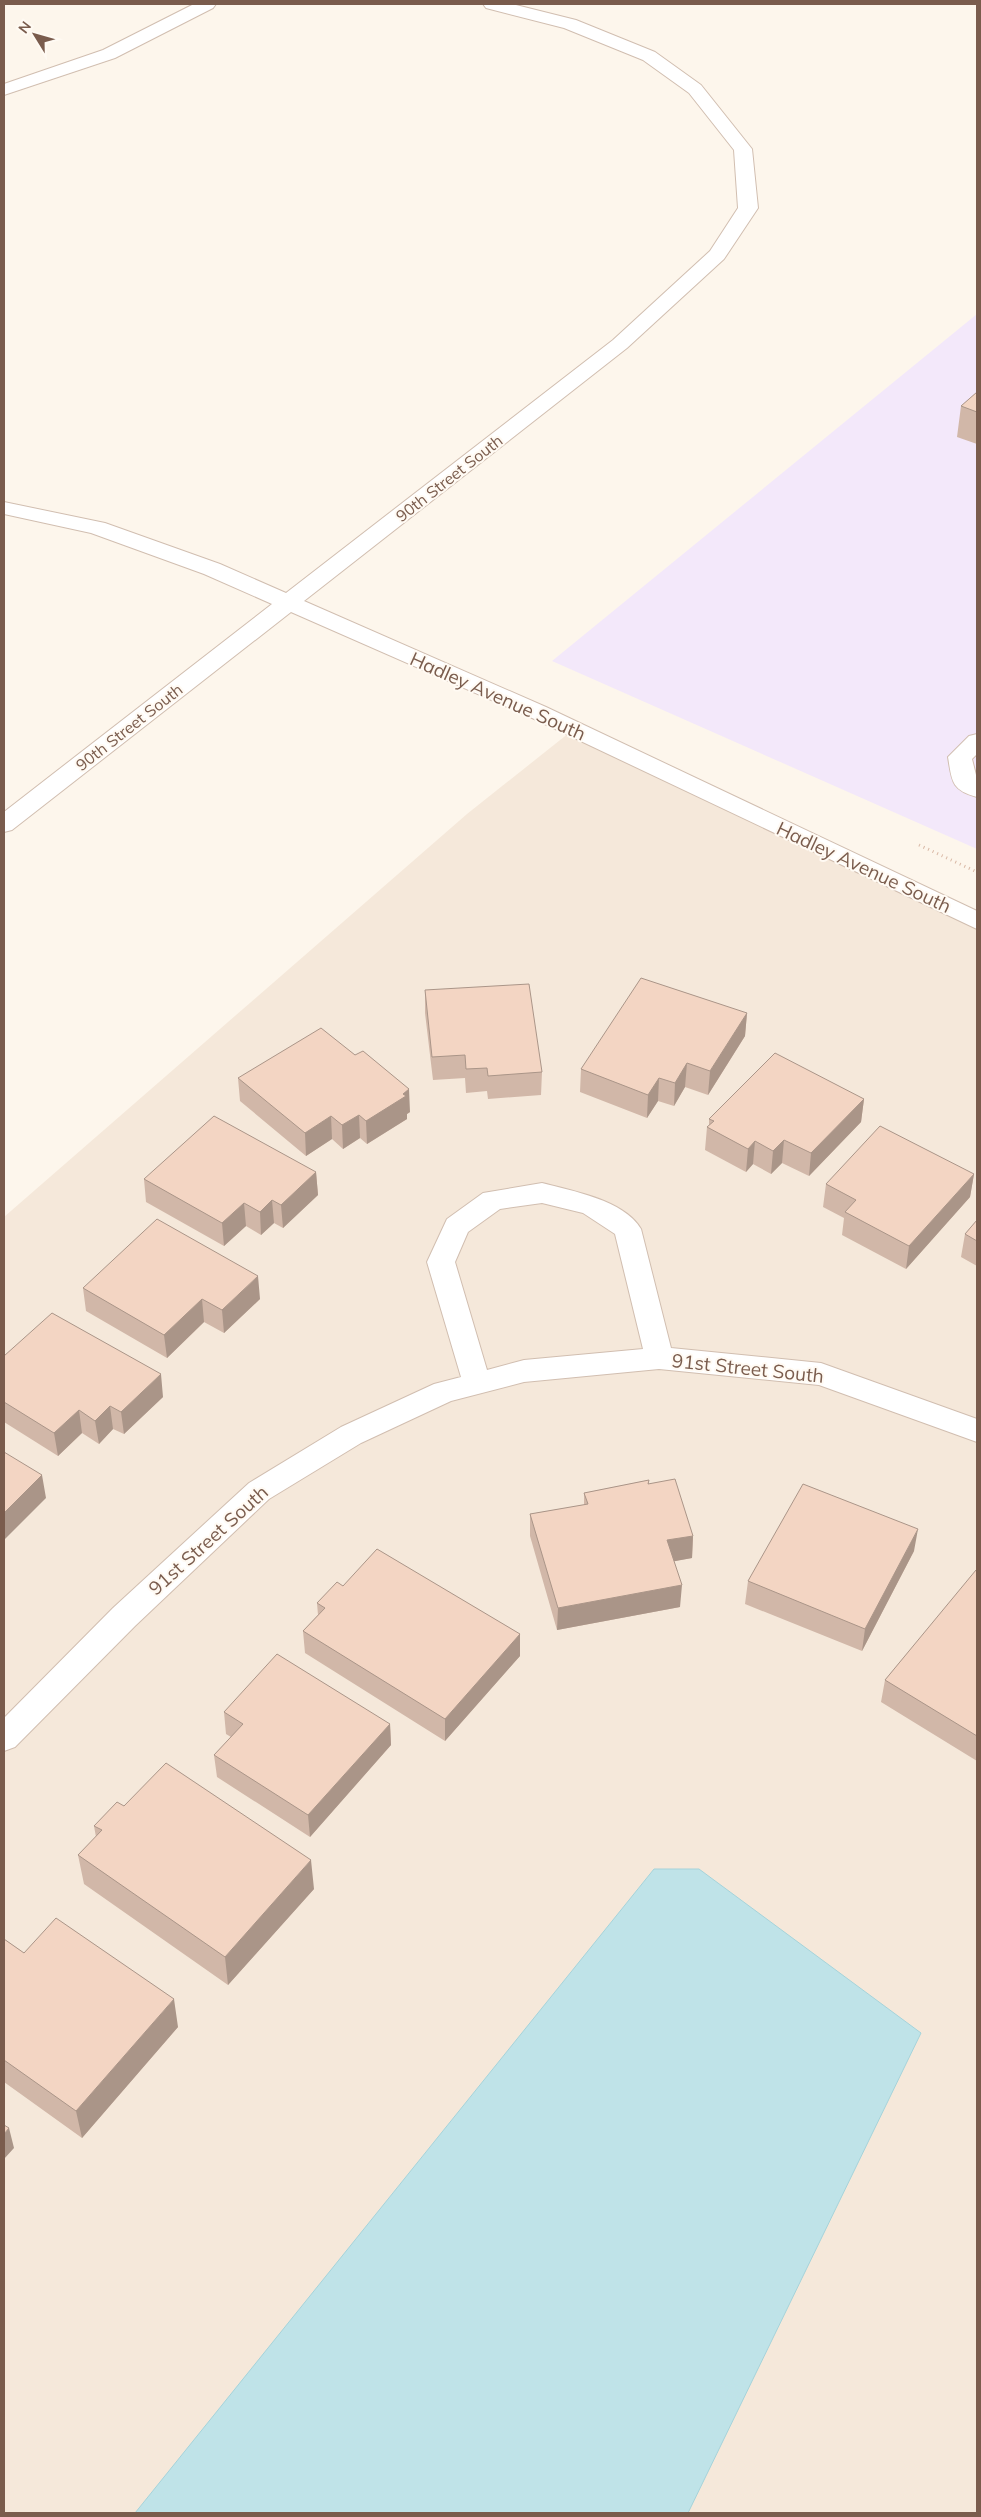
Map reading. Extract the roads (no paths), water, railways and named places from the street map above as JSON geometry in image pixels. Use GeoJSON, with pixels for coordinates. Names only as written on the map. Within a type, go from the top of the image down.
{"type":"FeatureCollection","features":[{"type":"Feature","properties":{"kind":"street"},"geometry":{"type":"LineString","coordinates":[[4,90],[109,54],[207,4]]}},
{"type":"Feature","properties":{"kind":"street","name":"90th Street South"},"geometry":{"type":"LineString","coordinates":[[4,824],[620,344],[716,256],[748,208],[743,149],[695,89],[648,56],[570,24],[492,4]]}},
{"type":"Feature","properties":{"kind":"street","name":"Hadley Avenue South"},"geometry":{"type":"LineString","coordinates":[[4,508],[98,528],[212,569],[538,712],[977,921]]}},
{"type":"Feature","properties":{"kind":"street"},"geometry":{"type":"LineString","coordinates":[[977,740],[960,757],[964,782],[977,789]]}},
{"type":"Feature","properties":{"kind":"street","name":"91st Street South"},"geometry":{"type":"LineString","coordinates":[[477,1384],[442,1262],[457,1226],[493,1200],[542,1193],[591,1205],[627,1229],[659,1358]]}},
{"type":"Feature","properties":{"kind":"street","name":"91st Street South"},"geometry":{"type":"LineString","coordinates":[[4,1738],[124,1618],[259,1491],[351,1435],[444,1392],[524,1371],[659,1358],[821,1374],[977,1431]]}},
{"type":"Feature","properties":{"kind":"water"},"geometry":{"type":"Polygon","coordinates":[[[654,1869],[699,1869],[921,2033],[688,2513],[135,2513],[654,1869]]]}}]}
